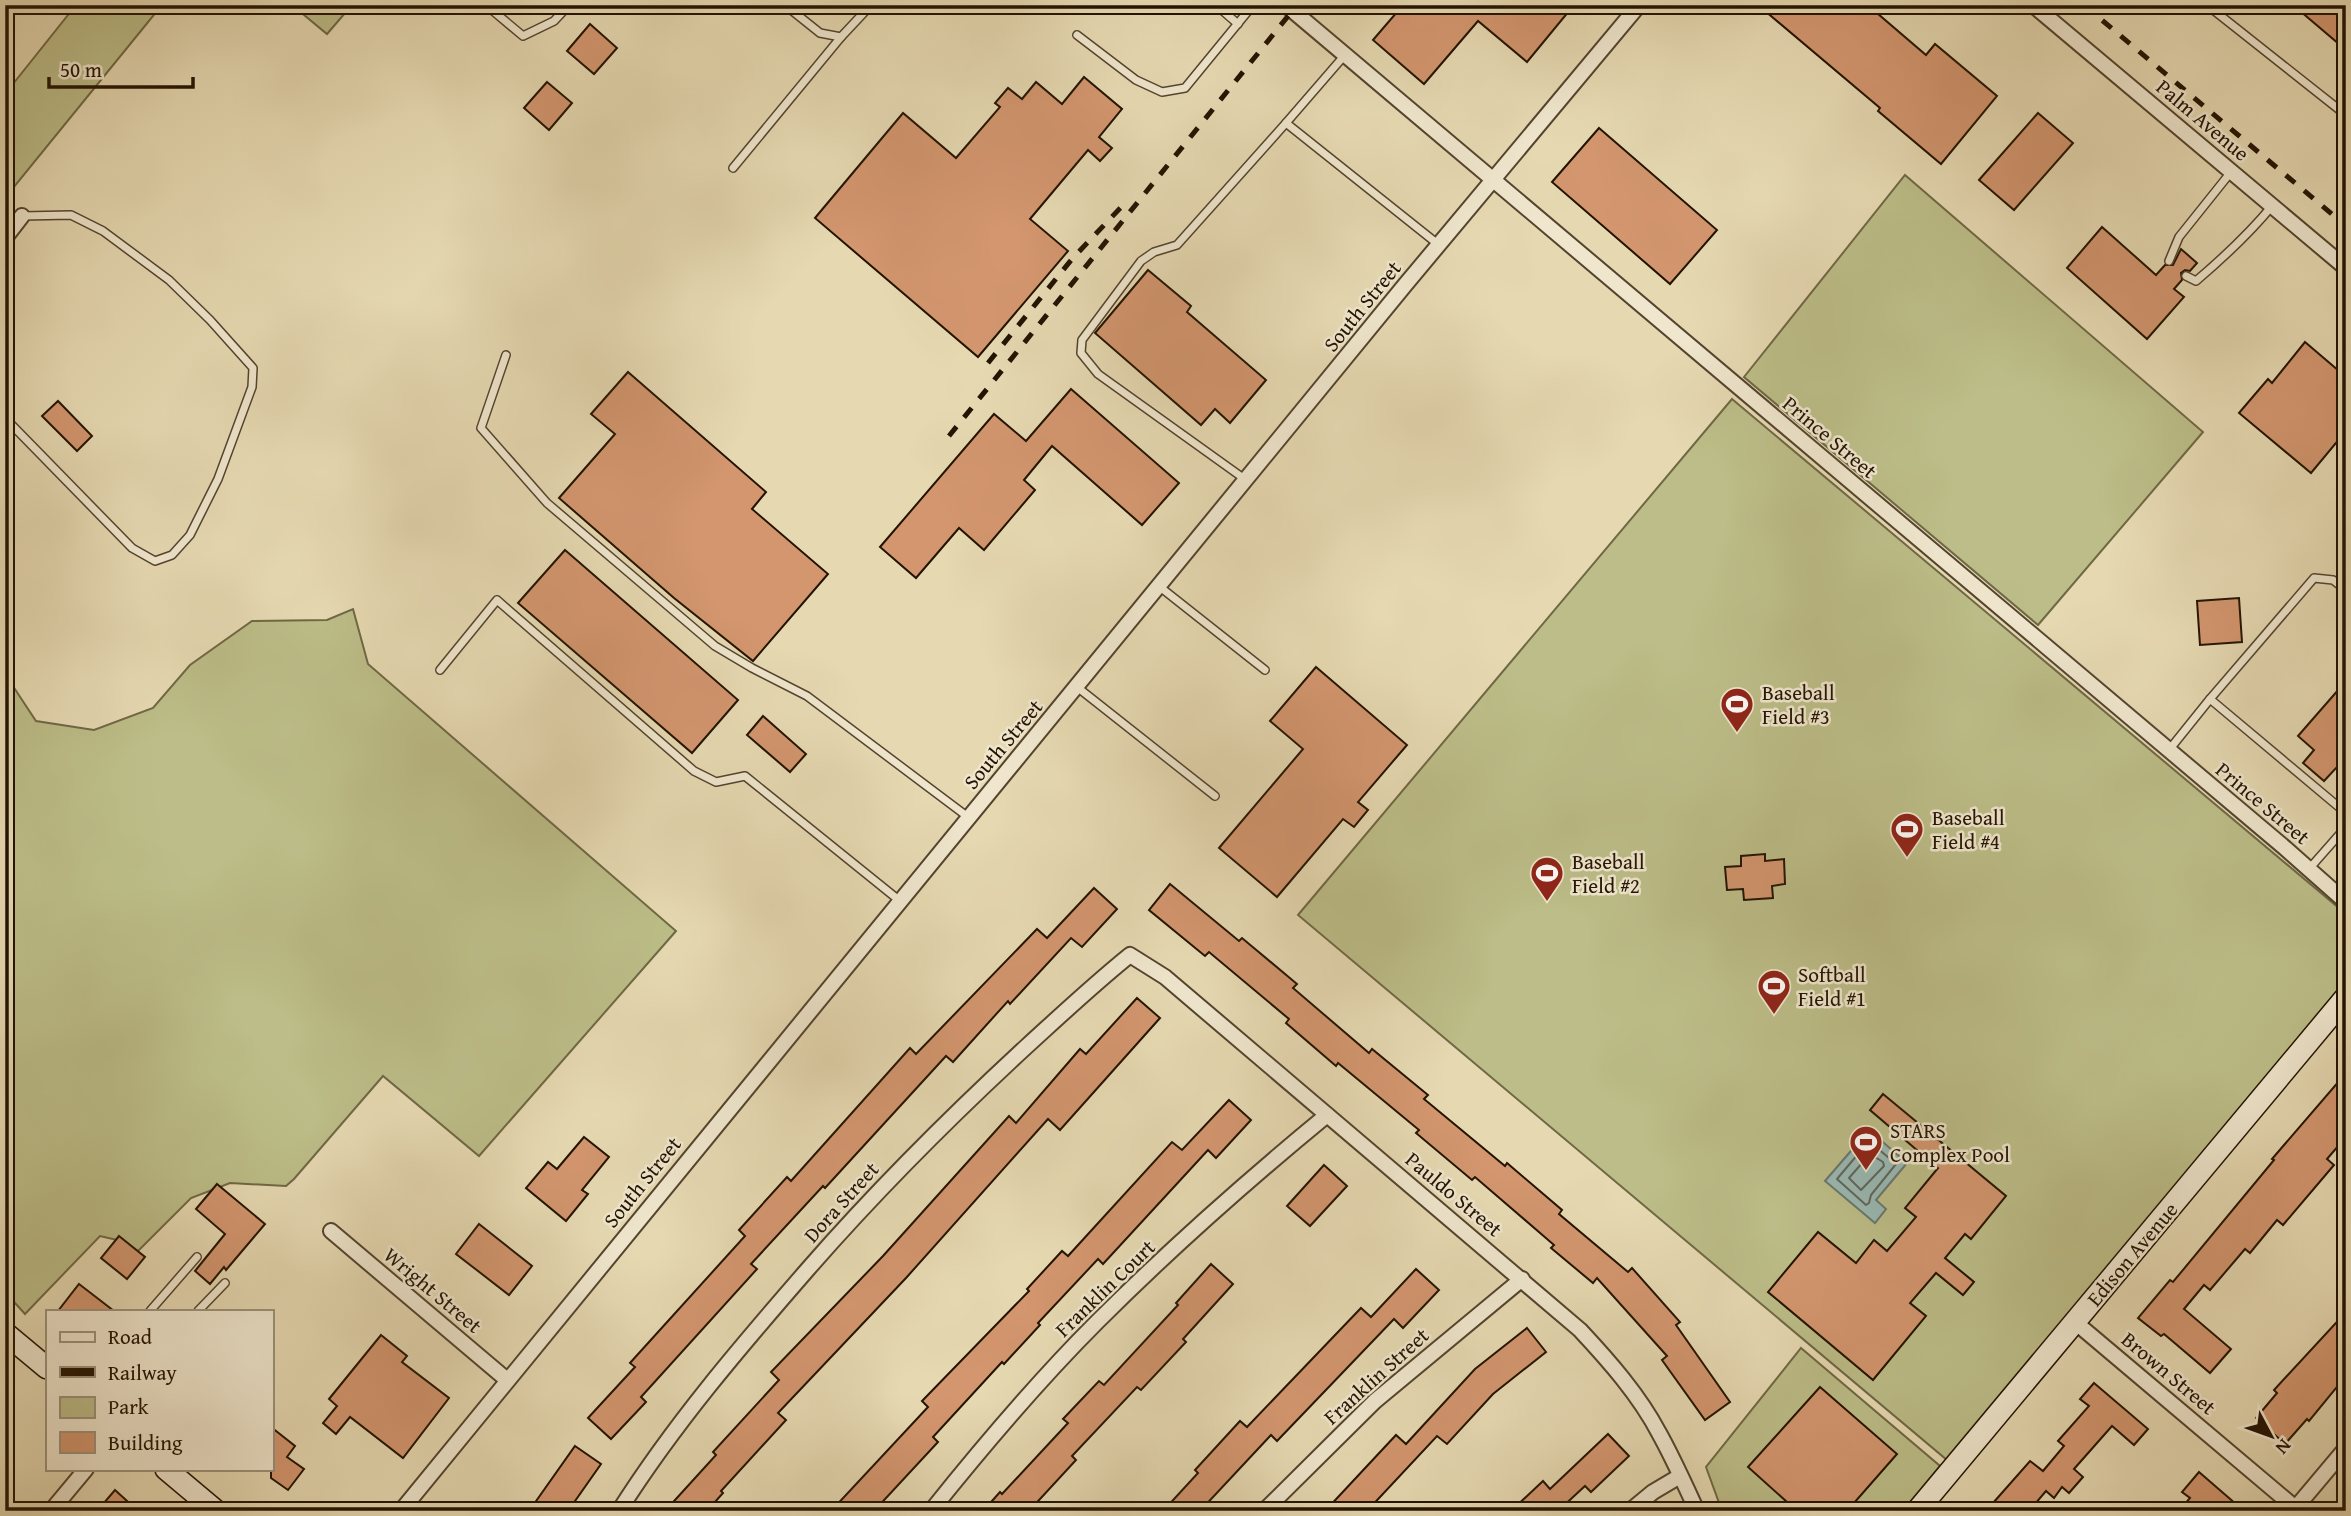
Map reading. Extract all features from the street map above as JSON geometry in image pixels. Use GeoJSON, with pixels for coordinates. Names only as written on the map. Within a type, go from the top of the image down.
{"type":"FeatureCollection","features":[{"type":"Feature","properties":{"kind":"street","name":"Prince Street"},"geometry":{"type":"LineString","coordinates":[[1286,5],[2346,902]]}},
{"type":"Feature","properties":{"kind":"street","name":"South Street"},"geometry":{"type":"LineString","coordinates":[[401,1511],[1639,5]]}},
{"type":"Feature","properties":{"kind":"street","name":"Palm Avenue"},"geometry":{"type":"LineString","coordinates":[[2033,5],[2346,268]]}},
{"type":"Feature","properties":{"kind":"street"},"geometry":{"type":"LineString","coordinates":[[5,237],[22,216]]}},
{"type":"Feature","properties":{"kind":"street","name":"Pauldo Street"},"geometry":{"type":"LineString","coordinates":[[1130,956],[1165,977],[1580,1330],[1601,1352],[1659,1432],[1697,1511]]}},
{"type":"Feature","properties":{"kind":"street","name":"Dora Street"},"geometry":{"type":"LineString","coordinates":[[620,1511],[691,1408],[851,1220],[961,1106],[1099,980],[1130,956]]}},
{"type":"Feature","properties":{"kind":"street","name":"Edison Avenue"},"geometry":{"type":"LineString","coordinates":[[1917,1511],[2346,997]]}},
{"type":"Feature","properties":{"kind":"street","name":"Franklin Court"},"geometry":{"type":"LineString","coordinates":[[931,1511],[974,1457],[1096,1323],[1213,1212],[1328,1115]]}},
{"type":"Feature","properties":{"kind":"street","name":"Wright Street"},"geometry":{"type":"LineString","coordinates":[[331,1231],[507,1380]]}},
{"type":"Feature","properties":{"kind":"street","name":"Franklin Street"},"geometry":{"type":"LineString","coordinates":[[1264,1511],[1375,1401],[1522,1279]]}},
{"type":"Feature","properties":{"kind":"street","name":"Brown Street"},"geometry":{"type":"LineString","coordinates":[[2075,1322],[2296,1510]]}},
{"type":"Feature","properties":{"kind":"street"},"geometry":{"type":"LineString","coordinates":[[5,1332],[46,1367]]}},
{"type":"Feature","properties":{"kind":"street"},"geometry":{"type":"LineString","coordinates":[[2296,1510],[2346,1448]]}},
{"type":"Feature","properties":{"kind":"street"},"geometry":{"type":"LineString","coordinates":[[51,1511],[85,1470]]}},
{"type":"Feature","properties":{"kind":"street"},"geometry":{"type":"LineString","coordinates":[[167,1470],[216,1511]]}},
{"type":"Feature","properties":{"kind":"street"},"geometry":{"type":"LineString","coordinates":[[1630,1511],[1653,1492],[1680,1476]]}},
{"type":"Feature","properties":{"kind":"lane"},"geometry":{"type":"LineString","coordinates":[[486,5],[523,36],[554,21],[569,5]]}},
{"type":"Feature","properties":{"kind":"lane"},"geometry":{"type":"LineString","coordinates":[[785,5],[820,33],[841,37]]}},
{"type":"Feature","properties":{"kind":"lane"},"geometry":{"type":"LineString","coordinates":[[733,168],[841,37],[871,5]]}},
{"type":"Feature","properties":{"kind":"lane"},"geometry":{"type":"LineString","coordinates":[[1216,5],[1238,24]]}},
{"type":"Feature","properties":{"kind":"lane"},"geometry":{"type":"LineString","coordinates":[[1077,35],[1136,80],[1162,92],[1185,88],[1253,5]]}},
{"type":"Feature","properties":{"kind":"lane"},"geometry":{"type":"LineString","coordinates":[[2207,5],[2346,115]]}},
{"type":"Feature","properties":{"kind":"lane"},"geometry":{"type":"LineString","coordinates":[[1246,480],[1098,374],[1081,353],[1082,340],[1141,261],[1154,252],[1177,245],[1345,55]]}},
{"type":"Feature","properties":{"kind":"lane"},"geometry":{"type":"LineString","coordinates":[[1286,123],[1439,246]]}},
{"type":"Feature","properties":{"kind":"lane"},"geometry":{"type":"LineString","coordinates":[[2168,261],[2179,237],[2231,172]]}},
{"type":"Feature","properties":{"kind":"lane"},"geometry":{"type":"LineString","coordinates":[[2186,276],[2196,281],[2255,226],[2272,206]]}},
{"type":"Feature","properties":{"kind":"lane"},"geometry":{"type":"LineString","coordinates":[[5,418],[132,548],[155,561],[172,555],[190,535],[218,479],[252,387],[253,368],[210,320],[169,280],[147,263],[103,231],[71,215],[22,216]]}},
{"type":"Feature","properties":{"kind":"lane"},"geometry":{"type":"LineString","coordinates":[[506,355],[481,428],[547,503],[715,646],[807,696],[969,818]]}},
{"type":"Feature","properties":{"kind":"lane"},"geometry":{"type":"LineString","coordinates":[[2169,750],[2314,578],[2333,580],[2346,590]]}},
{"type":"Feature","properties":{"kind":"lane"},"geometry":{"type":"LineString","coordinates":[[1160,587],[1265,670]]}},
{"type":"Feature","properties":{"kind":"lane"},"geometry":{"type":"LineString","coordinates":[[440,670],[497,600],[694,771],[716,782],[745,776],[900,901]]}},
{"type":"Feature","properties":{"kind":"lane"},"geometry":{"type":"LineString","coordinates":[[1077,687],[1215,796]]}},
{"type":"Feature","properties":{"kind":"lane"},"geometry":{"type":"LineString","coordinates":[[2210,699],[2346,813]]}},
{"type":"Feature","properties":{"kind":"lane"},"geometry":{"type":"LineString","coordinates":[[2309,869],[2346,827]]}},
{"type":"Feature","properties":{"kind":"lane"},"geometry":{"type":"LineString","coordinates":[[151,1310],[197,1257]]}},
{"type":"Feature","properties":{"kind":"lane"},"geometry":{"type":"LineString","coordinates":[[199,1310],[225,1283]]}},
{"type":"Feature","properties":{"kind":"green space"},"geometry":{"type":"Polygon","coordinates":[[[76,5],[162,5],[5,198],[5,94],[76,5]]]}},
{"type":"Feature","properties":{"kind":"green space"},"geometry":{"type":"Polygon","coordinates":[[[292,5],[352,5],[327,34],[292,5]]]}},
{"type":"Feature","properties":{"kind":"green space"},"geometry":{"type":"Polygon","coordinates":[[[1905,175],[2203,432],[2038,625],[1744,377],[1905,175]]]}},
{"type":"Feature","properties":{"kind":"green space"},"geometry":{"type":"Polygon","coordinates":[[[1732,399],[2346,914],[2346,985],[1947,1460],[1298,915],[1732,399]]]}},
{"type":"Feature","properties":{"kind":"green space"},"geometry":{"type":"Polygon","coordinates":[[[353,609],[368,664],[676,931],[479,1156],[383,1076],[286,1186],[230,1183],[191,1198],[138,1251],[117,1240],[100,1236],[25,1314],[5,1292],[5,674],[36,721],[94,730],[153,708],[190,665],[252,621],[327,620],[353,609]]]}},
{"type":"Feature","properties":{"kind":"green space"},"geometry":{"type":"Polygon","coordinates":[[[1801,1348],[1940,1466],[1903,1511],[1722,1511],[1706,1467],[1801,1348]]]}},
{"type":"Feature","properties":{"kind":"water","name":"STARS Complex Pool"},"geometry":{"type":"Polygon","coordinates":[[[1869,1130],[1907,1163],[1876,1200],[1886,1209],[1875,1223],[1825,1181],[1869,1130]]]}},
{"type":"Feature","properties":{"kind":"building"},"geometry":{"type":"Polygon","coordinates":[[[1403,5],[1574,5],[1527,62],[1478,21],[1424,84],[1373,40],[1403,5]]]}},
{"type":"Feature","properties":{"kind":"building"},"geometry":{"type":"Polygon","coordinates":[[[1758,5],[1883,5],[1877,13],[1926,55],[1935,44],[1997,96],[1941,164],[1878,111],[1880,108],[1758,5]]]}},
{"type":"Feature","properties":{"kind":"building"},"geometry":{"type":"Polygon","coordinates":[[[2293,5],[2346,5],[2346,50],[2293,5]]]}},
{"type":"Feature","properties":{"kind":"building"},"geometry":{"type":"Polygon","coordinates":[[[590,24],[617,48],[594,74],[567,51],[590,24]]]}},
{"type":"Feature","properties":{"kind":"building"},"geometry":{"type":"Polygon","coordinates":[[[1084,77],[1122,109],[1099,137],[1112,148],[1100,161],[1088,150],[1030,219],[1068,251],[978,357],[815,218],[903,113],[956,158],[1000,107],[995,103],[1008,88],[1022,99],[1036,82],[1062,104],[1084,77]]]}},
{"type":"Feature","properties":{"kind":"building"},"geometry":{"type":"Polygon","coordinates":[[[547,82],[572,103],[549,130],[524,108],[547,82]]]}},
{"type":"Feature","properties":{"kind":"building"},"geometry":{"type":"Polygon","coordinates":[[[2038,113],[2073,143],[2014,210],[1979,180],[2038,113]]]}},
{"type":"Feature","properties":{"kind":"building"},"geometry":{"type":"Polygon","coordinates":[[[1599,128],[1717,230],[1670,284],[1552,182],[1599,128]]]}},
{"type":"Feature","properties":{"kind":"building"},"geometry":{"type":"Polygon","coordinates":[[[2102,227],[2156,275],[2165,265],[2173,265],[2181,249],[2197,263],[2190,271],[2181,273],[2182,280],[2174,289],[2184,297],[2147,339],[2067,268],[2102,227]]]}},
{"type":"Feature","properties":{"kind":"building"},"geometry":{"type":"Polygon","coordinates":[[[1148,270],[1191,306],[1187,312],[1266,380],[1230,423],[1215,409],[1201,425],[1095,333],[1148,270]]]}},
{"type":"Feature","properties":{"kind":"building"},"geometry":{"type":"Polygon","coordinates":[[[2305,342],[2346,377],[2346,431],[2311,473],[2239,413],[2268,379],[2272,383],[2305,342]]]}},
{"type":"Feature","properties":{"kind":"building"},"geometry":{"type":"Polygon","coordinates":[[[628,372],[766,492],[752,509],[828,574],[753,661],[674,598],[559,498],[615,434],[591,414],[628,372]]]}},
{"type":"Feature","properties":{"kind":"building"},"geometry":{"type":"Polygon","coordinates":[[[1071,389],[1179,483],[1142,525],[1052,446],[1024,480],[1035,490],[984,550],[959,528],[916,578],[880,547],[994,414],[1026,441],[1071,389]]]}},
{"type":"Feature","properties":{"kind":"building"},"geometry":{"type":"Polygon","coordinates":[[[58,401],[92,436],[77,451],[42,416],[58,401]]]}},
{"type":"Feature","properties":{"kind":"building"},"geometry":{"type":"Polygon","coordinates":[[[565,550],[738,700],[692,753],[518,603],[565,550]]]}},
{"type":"Feature","properties":{"kind":"building"},"geometry":{"type":"Polygon","coordinates":[[[2239,598],[2242,642],[2200,645],[2197,601],[2239,598]]]}},
{"type":"Feature","properties":{"kind":"building"},"geometry":{"type":"Polygon","coordinates":[[[1316,667],[1407,745],[1358,802],[1368,810],[1354,827],[1343,819],[1277,897],[1219,848],[1303,749],[1270,721],[1316,667]]]}},
{"type":"Feature","properties":{"kind":"building"},"geometry":{"type":"Polygon","coordinates":[[[2346,681],[2346,776],[2336,768],[2324,781],[2303,763],[2314,750],[2298,736],[2346,681]]]}},
{"type":"Feature","properties":{"kind":"building"},"geometry":{"type":"Polygon","coordinates":[[[763,716],[806,754],[790,772],[747,735],[763,716]]]}},
{"type":"Feature","properties":{"kind":"building"},"geometry":{"type":"Polygon","coordinates":[[[1765,854],[1765,861],[1784,859],[1785,884],[1772,886],[1773,898],[1744,900],[1743,889],[1727,890],[1725,867],[1741,866],[1741,856],[1765,854]]]}},
{"type":"Feature","properties":{"kind":"building"},"geometry":{"type":"Polygon","coordinates":[[[1170,884],[1239,941],[1242,938],[1297,984],[1293,988],[1369,1053],[1372,1049],[1428,1095],[1424,1099],[1505,1166],[1507,1163],[1562,1210],[1559,1214],[1628,1272],[1632,1268],[1680,1322],[1676,1325],[1730,1402],[1705,1420],[1662,1360],[1667,1356],[1597,1278],[1593,1283],[1551,1248],[1554,1245],[1475,1177],[1472,1180],[1416,1133],[1419,1130],[1338,1063],[1336,1066],[1286,1023],[1289,1019],[1209,952],[1205,956],[1149,910],[1170,884]]]}},
{"type":"Feature","properties":{"kind":"building"},"geometry":{"type":"Polygon","coordinates":[[[1094,888],[1117,909],[1082,947],[1071,938],[1010,1004],[1008,1001],[953,1062],[946,1056],[751,1264],[757,1269],[641,1397],[646,1402],[611,1439],[588,1418],[635,1367],[630,1363],[745,1236],[739,1230],[787,1177],[791,1181],[910,1048],[916,1054],[1037,929],[1047,938],[1094,888]]]}},
{"type":"Feature","properties":{"kind":"building"},"geometry":{"type":"Polygon","coordinates":[[[1137,998],[1160,1018],[1060,1130],[1048,1119],[906,1278],[778,1413],[786,1420],[721,1491],[723,1493],[707,1511],[665,1511],[716,1455],[713,1452],[779,1380],[771,1372],[883,1256],[1009,1116],[1016,1123],[1080,1049],[1086,1054],[1137,998]]]}},
{"type":"Feature","properties":{"kind":"building"},"geometry":{"type":"Polygon","coordinates":[[[2346,1073],[2346,1137],[2327,1159],[2334,1165],[2283,1225],[2277,1220],[2250,1253],[2245,1249],[2210,1290],[2204,1285],[2184,1309],[2231,1349],[2210,1373],[2164,1334],[2161,1336],[2138,1318],[2170,1280],[2173,1282],[2274,1160],[2272,1159],[2346,1073]]]}},
{"type":"Feature","properties":{"kind":"building"},"geometry":{"type":"Polygon","coordinates":[[[1883,1094],[2006,1196],[1971,1239],[1965,1234],[1945,1258],[1974,1282],[1963,1295],[1936,1273],[1910,1303],[1926,1316],[1873,1380],[1768,1292],[1818,1232],[1856,1263],[1874,1240],[1887,1251],[1916,1217],[1905,1208],[1938,1168],[1870,1110],[1883,1094]]]}},
{"type":"Feature","properties":{"kind":"building"},"geometry":{"type":"Polygon","coordinates":[[[1229,1100],[1251,1120],[1216,1158],[1208,1150],[1103,1264],[1098,1259],[1004,1364],[1002,1362],[933,1437],[938,1442],[874,1511],[831,1511],[928,1407],[922,1401],[1029,1291],[1027,1289],[1062,1251],[1068,1256],[1172,1142],[1182,1150],[1229,1100]]]}},
{"type":"Feature","properties":{"kind":"building"},"geometry":{"type":"Polygon","coordinates":[[[584,1137],[609,1157],[582,1190],[588,1194],[566,1221],[526,1188],[548,1162],[557,1169],[584,1137]]]}},
{"type":"Feature","properties":{"kind":"building"},"geometry":{"type":"Polygon","coordinates":[[[1324,1165],[1347,1186],[1310,1226],[1287,1206],[1324,1165]]]}},
{"type":"Feature","properties":{"kind":"building"},"geometry":{"type":"Polygon","coordinates":[[[217,1184],[265,1224],[226,1270],[224,1267],[210,1284],[195,1271],[225,1234],[196,1209],[217,1184]]]}},
{"type":"Feature","properties":{"kind":"building"},"geometry":{"type":"Polygon","coordinates":[[[479,1224],[532,1266],[509,1295],[456,1254],[479,1224]]]}},
{"type":"Feature","properties":{"kind":"building"},"geometry":{"type":"Polygon","coordinates":[[[119,1236],[145,1257],[127,1279],[101,1258],[119,1236]]]}},
{"type":"Feature","properties":{"kind":"building"},"geometry":{"type":"Polygon","coordinates":[[[1211,1264],[1233,1284],[1183,1339],[1186,1342],[1141,1390],[1137,1387],[1072,1456],[1076,1460],[1029,1511],[983,1511],[1068,1423],[1063,1419],[1099,1381],[1104,1385],[1178,1305],[1176,1303],[1211,1264]]]}},
{"type":"Feature","properties":{"kind":"building"},"geometry":{"type":"Polygon","coordinates":[[[1416,1269],[1439,1290],[1403,1328],[1394,1319],[1277,1441],[1271,1435],[1200,1511],[1163,1511],[1198,1473],[1195,1470],[1240,1421],[1247,1427],[1361,1308],[1371,1317],[1416,1269]]]}},
{"type":"Feature","properties":{"kind":"building"},"geometry":{"type":"Polygon","coordinates":[[[79,1284],[113,1310],[59,1310],[79,1284]]]}},
{"type":"Feature","properties":{"kind":"building"},"geometry":{"type":"Polygon","coordinates":[[[2346,1312],[2346,1376],[2309,1421],[2307,1419],[2285,1444],[2256,1418],[2277,1393],[2274,1390],[2346,1312]]]}},
{"type":"Feature","properties":{"kind":"building"},"geometry":{"type":"Polygon","coordinates":[[[1527,1328],[1546,1352],[1493,1394],[1447,1444],[1437,1436],[1367,1511],[1325,1511],[1396,1435],[1406,1444],[1475,1369],[1527,1328]]]}},
{"type":"Feature","properties":{"kind":"building"},"geometry":{"type":"Polygon","coordinates":[[[381,1335],[407,1356],[402,1362],[449,1398],[403,1458],[350,1417],[336,1434],[323,1423],[337,1406],[329,1399],[381,1335]]]}},
{"type":"Feature","properties":{"kind":"building"},"geometry":{"type":"Polygon","coordinates":[[[2094,1383],[2148,1429],[2134,1445],[2112,1426],[2074,1469],[2083,1477],[2069,1493],[2062,1487],[2054,1498],[2046,1491],[2029,1511],[2002,1511],[1993,1503],[2030,1461],[2043,1471],[2064,1446],[2058,1441],[2089,1406],[2080,1399],[2094,1383]]]}},
{"type":"Feature","properties":{"kind":"building"},"geometry":{"type":"Polygon","coordinates":[[[1820,1387],[1897,1454],[1847,1511],[1797,1511],[1748,1467],[1820,1387]]]}},
{"type":"Feature","properties":{"kind":"building"},"geometry":{"type":"Polygon","coordinates":[[[273,1429],[295,1446],[287,1457],[304,1469],[288,1490],[271,1478],[273,1429]]]}},
{"type":"Feature","properties":{"kind":"building"},"geometry":{"type":"Polygon","coordinates":[[[1608,1434],[1629,1456],[1591,1492],[1585,1486],[1558,1511],[1511,1511],[1543,1481],[1550,1489],[1608,1434]]]}},
{"type":"Feature","properties":{"kind":"building"},"geometry":{"type":"Polygon","coordinates":[[[575,1446],[601,1464],[568,1511],[543,1511],[534,1504],[575,1446]]]}},
{"type":"Feature","properties":{"kind":"building"},"geometry":{"type":"Polygon","coordinates":[[[2199,1472],[2244,1511],[2179,1511],[2190,1498],[2182,1492],[2199,1472]]]}},
{"type":"Feature","properties":{"kind":"building"},"geometry":{"type":"Polygon","coordinates":[[[115,1490],[138,1511],[97,1511],[115,1490]]]}},
{"type":"Feature","properties":{"kind":"railway"},"geometry":{"type":"LineString","coordinates":[[949,436],[1297,5]]}},
{"type":"Feature","properties":{"kind":"railway"},"geometry":{"type":"LineString","coordinates":[[2084,5],[2346,226]]}},
{"type":"Feature","properties":{"kind":"railway"},"geometry":{"type":"LineString","coordinates":[[988,363],[1072,259],[1125,203]]}},
{"type":"Feature","properties":{"kind":"place","name":"Baseball Field #3"},"geometry":{"type":"Point","coordinates":[1737,734]}},
{"type":"Feature","properties":{"kind":"place","name":"Baseball Field #4"},"geometry":{"type":"Point","coordinates":[1907,859]}},
{"type":"Feature","properties":{"kind":"place","name":"Baseball Field #2"},"geometry":{"type":"Point","coordinates":[1547,903]}},
{"type":"Feature","properties":{"kind":"place","name":"Softball Field #1"},"geometry":{"type":"Point","coordinates":[1774,1016]}},
{"type":"Feature","properties":{"kind":"place","name":"STARS Complex Pool"},"geometry":{"type":"Point","coordinates":[1866,1172]}}]}
